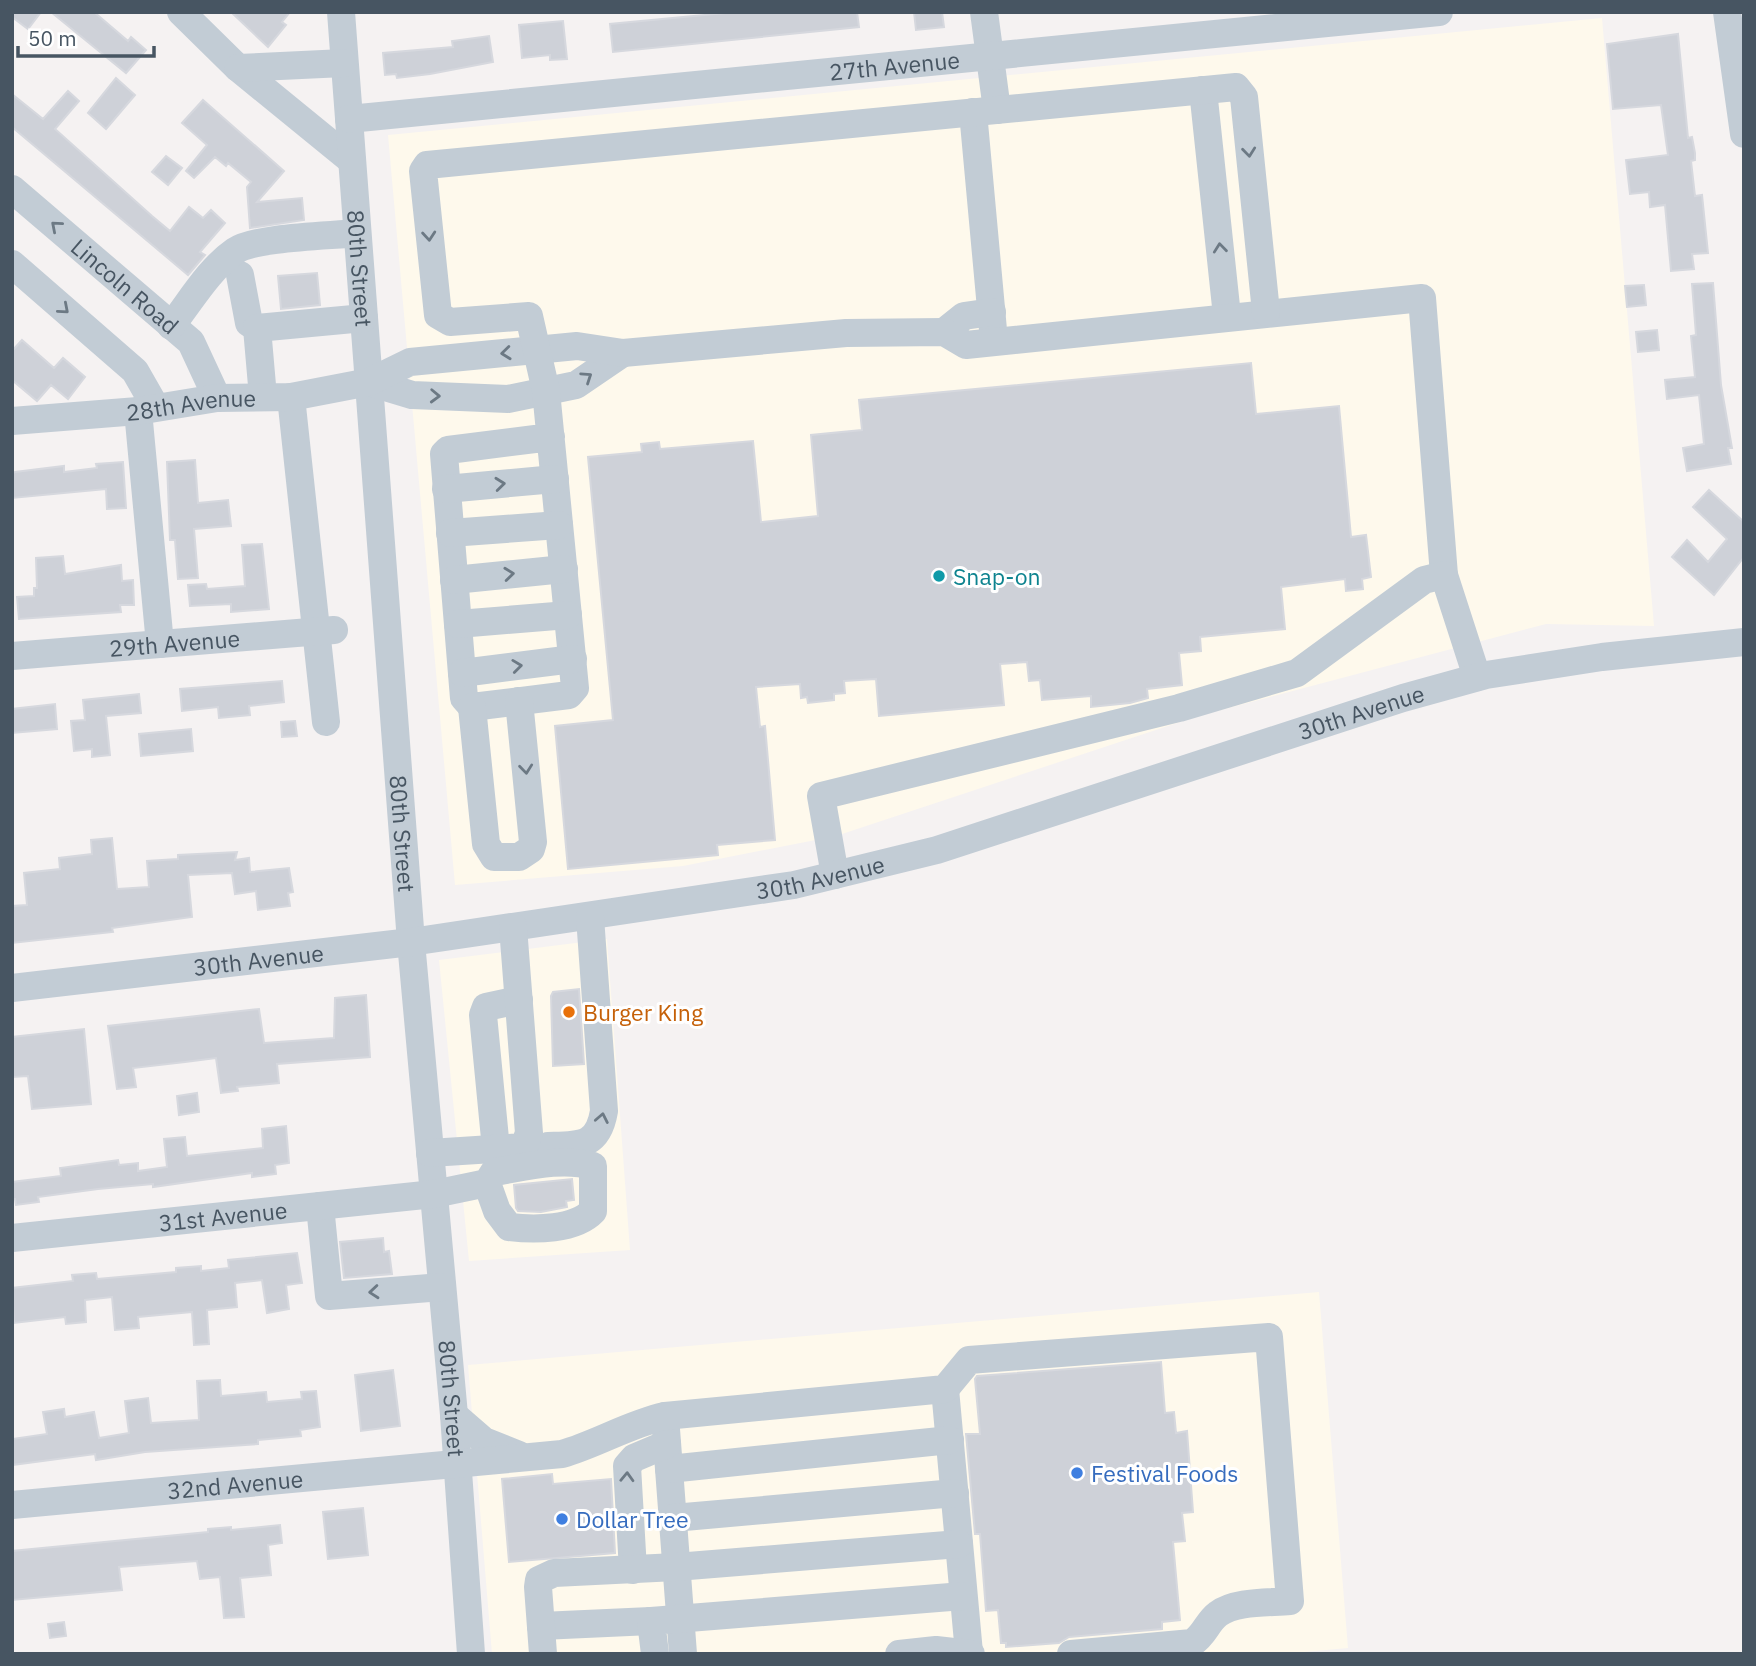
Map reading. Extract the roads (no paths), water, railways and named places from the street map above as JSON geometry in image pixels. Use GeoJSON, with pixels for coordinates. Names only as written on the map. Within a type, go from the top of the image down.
{"type":"FeatureCollection","features":[{"type":"Feature","properties":{"kind":"street"},"geometry":{"type":"LineString","coordinates":[[181,12],[237,68],[352,161]]}},
{"type":"Feature","properties":{"kind":"street","name":"80th Street"},"geometry":{"type":"LineString","coordinates":[[341,12],[411,942],[454,1415],[471,1654]]}},
{"type":"Feature","properties":{"kind":"street"},"geometry":{"type":"LineString","coordinates":[[984,12],[989,55],[985,111],[995,341]]}},
{"type":"Feature","properties":{"kind":"street","name":"27th Avenue"},"geometry":{"type":"LineString","coordinates":[[348,119],[1439,12]]}},
{"type":"Feature","properties":{"kind":"street"},"geometry":{"type":"LineString","coordinates":[[1727,12],[1744,134]]}},
{"type":"Feature","properties":{"kind":"street"},"geometry":{"type":"LineString","coordinates":[[237,68],[344,63]]}},
{"type":"Feature","properties":{"kind":"street"},"geometry":{"type":"LineString","coordinates":[[472,707],[573,693],[573,659],[546,391],[539,350],[529,316],[450,322],[442,319],[435,309],[424,168],[432,163],[1236,88],[1244,97],[1266,312]]}},
{"type":"Feature","properties":{"kind":"street"},"geometry":{"type":"LineString","coordinates":[[1203,90],[1227,316]]}},
{"type":"Feature","properties":{"kind":"street","name":"Lincoln Road"},"geometry":{"type":"LineString","coordinates":[[12,189],[191,342],[218,398]]}},
{"type":"Feature","properties":{"kind":"street"},"geometry":{"type":"LineString","coordinates":[[171,326],[218,267],[236,250],[262,243],[358,233]]}},
{"type":"Feature","properties":{"kind":"street"},"geometry":{"type":"LineString","coordinates":[[12,264],[135,370],[147,408],[160,644]]}},
{"type":"Feature","properties":{"kind":"street"},"geometry":{"type":"LineString","coordinates":[[240,275],[249,323],[257,328],[364,318]]}},
{"type":"Feature","properties":{"kind":"street"},"geometry":{"type":"LineString","coordinates":[[369,382],[410,362],[577,346],[623,353],[846,333],[944,332],[966,345],[1422,298],[1444,575],[1477,677]]}},
{"type":"Feature","properties":{"kind":"street"},"geometry":{"type":"LineString","coordinates":[[944,332],[964,316],[992,312]]}},
{"type":"Feature","properties":{"kind":"street"},"geometry":{"type":"LineString","coordinates":[[257,328],[263,397]]}},
{"type":"Feature","properties":{"kind":"street"},"geometry":{"type":"LineString","coordinates":[[369,382],[417,396],[508,399],[576,385],[623,353]]}},
{"type":"Feature","properties":{"kind":"street","name":"28th Avenue"},"geometry":{"type":"LineString","coordinates":[[12,421],[218,398],[291,397],[369,382]]}},
{"type":"Feature","properties":{"kind":"street"},"geometry":{"type":"LineString","coordinates":[[291,397],[326,631],[326,722]]}},
{"type":"Feature","properties":{"kind":"street"},"geometry":{"type":"LineString","coordinates":[[519,701],[533,842],[531,849],[519,857],[494,857],[486,844],[472,707],[464,698],[444,454],[447,450],[551,437]]}},
{"type":"Feature","properties":{"kind":"street"},"geometry":{"type":"LineString","coordinates":[[446,489],[555,479]]}},
{"type":"Feature","properties":{"kind":"street"},"geometry":{"type":"LineString","coordinates":[[450,533],[559,525]]}},
{"type":"Feature","properties":{"kind":"street"},"geometry":{"type":"LineString","coordinates":[[454,580],[564,569]]}},
{"type":"Feature","properties":{"kind":"street"},"geometry":{"type":"LineString","coordinates":[[835,875],[821,796],[1179,708],[1297,673],[1424,580],[1444,575]]}},
{"type":"Feature","properties":{"kind":"street"},"geometry":{"type":"LineString","coordinates":[[458,624],[568,615]]}},
{"type":"Feature","properties":{"kind":"street","name":"29th Avenue"},"geometry":{"type":"LineString","coordinates":[[12,656],[326,631]]}},
{"type":"Feature","properties":{"kind":"street","name":"30th Avenue"},"geometry":{"type":"LineString","coordinates":[[12,988],[411,942],[709,899],[835,875],[937,850],[1403,698],[1477,677],[1602,657],[1744,642]]}},
{"type":"Feature","properties":{"kind":"street"},"geometry":{"type":"LineString","coordinates":[[462,673],[573,659]]}},
{"type":"Feature","properties":{"kind":"street"},"geometry":{"type":"LineString","coordinates":[[430,1153],[582,1144],[595,1137],[601,1128],[604,1111],[590,917]]}},
{"type":"Feature","properties":{"kind":"street"},"geometry":{"type":"LineString","coordinates":[[513,927],[529,1133],[524,1147]]}},
{"type":"Feature","properties":{"kind":"street"},"geometry":{"type":"LineString","coordinates":[[496,1149],[483,1015],[486,1007],[519,1000]]}},
{"type":"Feature","properties":{"kind":"street","name":"31st Avenue"},"geometry":{"type":"LineString","coordinates":[[12,1238],[434,1194],[487,1182]]}},
{"type":"Feature","properties":{"kind":"street"},"geometry":{"type":"LineString","coordinates":[[320,1206],[329,1296],[442,1287]]}},
{"type":"Feature","properties":{"kind":"street"},"geometry":{"type":"LineString","coordinates":[[633,1570],[627,1466],[634,1458],[667,1443],[945,1389],[969,1360],[1269,1337],[1290,1601],[1227,1608],[1214,1616],[1204,1636],[1192,1643],[1070,1654]]}},
{"type":"Feature","properties":{"kind":"street"},"geometry":{"type":"LineString","coordinates":[[899,1654],[936,1650],[970,1653],[945,1389]]}},
{"type":"Feature","properties":{"kind":"street"},"geometry":{"type":"LineString","coordinates":[[454,1415],[484,1441],[527,1458]]}},
{"type":"Feature","properties":{"kind":"street","name":"32nd Avenue"},"geometry":{"type":"LineString","coordinates":[[12,1505],[562,1454],[595,1445],[647,1420],[667,1443]]}},
{"type":"Feature","properties":{"kind":"street"},"geometry":{"type":"LineString","coordinates":[[667,1443],[950,1440]]}},
{"type":"Feature","properties":{"kind":"street"},"geometry":{"type":"LineString","coordinates":[[667,1443],[683,1654]]}},
{"type":"Feature","properties":{"kind":"street"},"geometry":{"type":"LineString","coordinates":[[673,1518],[954,1493]]}},
{"type":"Feature","properties":{"kind":"street"},"geometry":{"type":"LineString","coordinates":[[959,1544],[545,1576],[539,1580],[538,1587],[542,1640],[650,1621],[964,1596]]}},
{"type":"Feature","properties":{"kind":"street"},"geometry":{"type":"LineString","coordinates":[[650,1621],[654,1654]]}},
{"type":"Feature","properties":{"kind":"place","name":"Snap-on"},"geometry":{"type":"Point","coordinates":[939,576]}},
{"type":"Feature","properties":{"kind":"place","name":"Burger King"},"geometry":{"type":"Point","coordinates":[569,1012]}},
{"type":"Feature","properties":{"kind":"place","name":"Festival Foods"},"geometry":{"type":"Point","coordinates":[1077,1473]}},
{"type":"Feature","properties":{"kind":"place","name":"Dollar Tree"},"geometry":{"type":"Point","coordinates":[562,1519]}}]}
